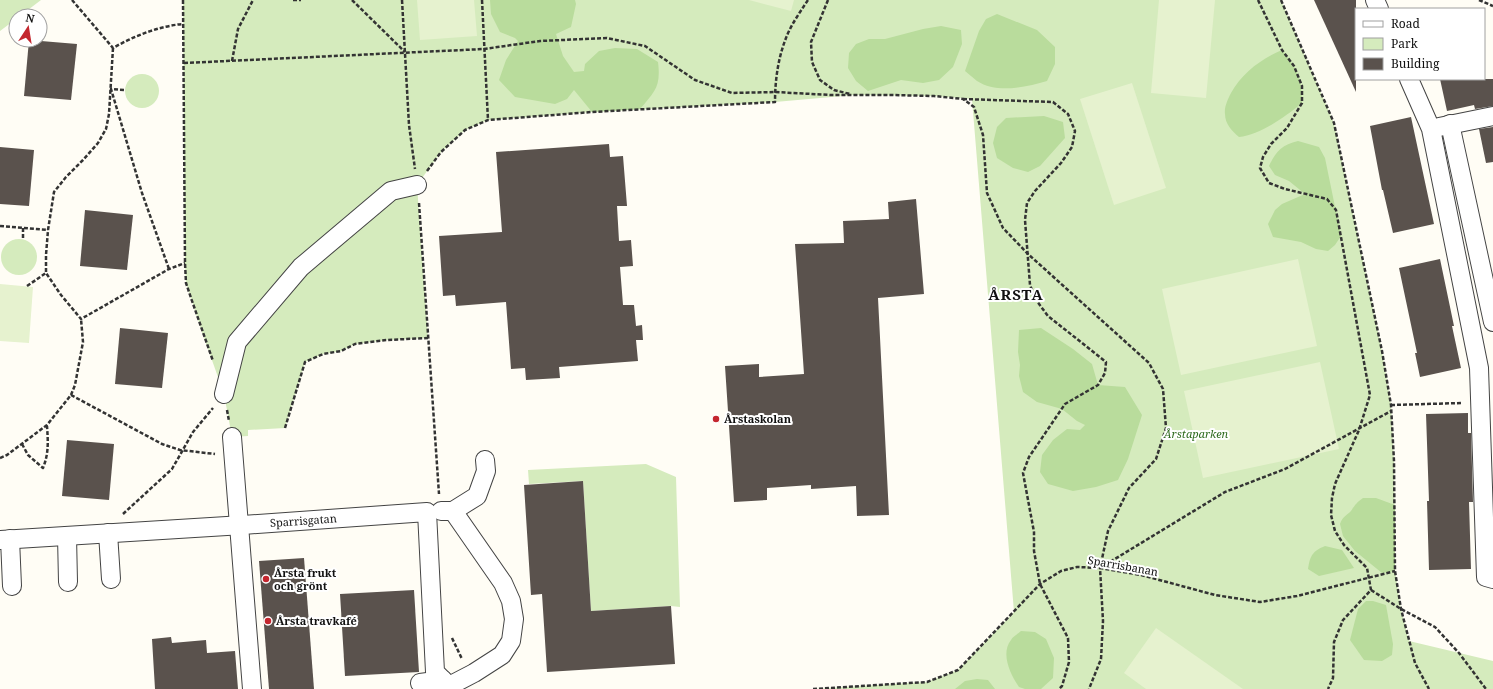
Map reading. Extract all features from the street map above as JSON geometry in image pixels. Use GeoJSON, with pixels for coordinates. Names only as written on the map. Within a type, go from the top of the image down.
{"type":"FeatureCollection","features":[{"type":"Feature","properties":{"kind":"street"},"geometry":{"type":"LineString","coordinates":[[1409,80],[1431,129],[1486,366],[1480,403],[1486,577],[1493,579]]}},
{"type":"Feature","properties":{"kind":"street"},"geometry":{"type":"LineString","coordinates":[[1431,129],[1493,116]]}},
{"type":"Feature","properties":{"kind":"street"},"geometry":{"type":"LineString","coordinates":[[1450,124],[1493,322]]}},
{"type":"Feature","properties":{"kind":"street"},"geometry":{"type":"LineString","coordinates":[[224,394],[237,342],[301,267],[391,191],[418,184]]}},
{"type":"Feature","properties":{"kind":"street"},"geometry":{"type":"LineString","coordinates":[[233,445],[252,689]]}},
{"type":"Feature","properties":{"kind":"street"},"geometry":{"type":"LineString","coordinates":[[440,511],[477,496],[486,471],[485,460]]}},
{"type":"Feature","properties":{"kind":"street"},"geometry":{"type":"LineString","coordinates":[[440,511],[422,578],[425,630],[435,672],[446,683]]}},
{"type":"Feature","properties":{"kind":"street"},"geometry":{"type":"LineString","coordinates":[[420,683],[446,683],[474,673],[502,656],[511,640],[514,618],[511,601],[503,583],[440,511]]}},
{"type":"Feature","properties":{"kind":"street","name":"Sparrisgatan"},"geometry":{"type":"LineString","coordinates":[[5,539],[440,511]]}},
{"type":"Feature","properties":{"kind":"street"},"geometry":{"type":"LineString","coordinates":[[108,533],[111,579]]}},
{"type":"Feature","properties":{"kind":"street"},"geometry":{"type":"LineString","coordinates":[[67,536],[68,582]]}},
{"type":"Feature","properties":{"kind":"street"},"geometry":{"type":"LineString","coordinates":[[5,539],[12,586]]}},
{"type":"Feature","properties":{"kind":"path"},"geometry":{"type":"LineString","coordinates":[[0,458],[7,455],[46,425],[71,395],[75,385],[83,342],[81,319],[60,295],[46,273],[48,230],[54,192],[98,143],[106,129],[109,114],[113,48],[72,0]]}},
{"type":"Feature","properties":{"kind":"path"},"geometry":{"type":"LineString","coordinates":[[183,0],[186,283],[214,366]]}},
{"type":"Feature","properties":{"kind":"path"},"geometry":{"type":"LineString","coordinates":[[232,61],[238,29],[253,0]]}},
{"type":"Feature","properties":{"kind":"path"},"geometry":{"type":"LineString","coordinates":[[293,0],[301,0]]}},
{"type":"Feature","properties":{"kind":"path"},"geometry":{"type":"LineString","coordinates":[[352,0],[405,52]]}},
{"type":"Feature","properties":{"kind":"path"},"geometry":{"type":"LineString","coordinates":[[402,0],[409,125],[418,184],[440,511]]}},
{"type":"Feature","properties":{"kind":"path"},"geometry":{"type":"LineString","coordinates":[[482,0],[488,120]]}},
{"type":"Feature","properties":{"kind":"path"},"geometry":{"type":"LineString","coordinates":[[418,184],[441,152],[465,130],[488,120],[592,112],[775,102],[778,66],[786,38],[808,0]]}},
{"type":"Feature","properties":{"kind":"path"},"geometry":{"type":"LineString","coordinates":[[828,0],[811,42],[812,62],[820,80],[834,90],[854,95]]}},
{"type":"Feature","properties":{"kind":"path"},"geometry":{"type":"LineString","coordinates":[[1258,0],[1282,50],[1294,66],[1302,86],[1302,103],[1287,128],[1271,144],[1263,157],[1260,168],[1269,182],[1285,189],[1327,199],[1336,210],[1370,395],[1359,430],[1335,484],[1331,515],[1335,531],[1344,545],[1368,568],[1368,577],[1371,590],[1401,609],[1435,627],[1459,653],[1486,689]]}},
{"type":"Feature","properties":{"kind":"path"},"geometry":{"type":"LineString","coordinates":[[1281,0],[1334,123],[1382,351],[1391,405],[1394,461],[1395,571],[1401,609],[1415,663],[1428,689]]}},
{"type":"Feature","properties":{"kind":"path"},"geometry":{"type":"LineString","coordinates":[[1479,0],[1493,6]]}},
{"type":"Feature","properties":{"kind":"path"},"geometry":{"type":"LineString","coordinates":[[113,48],[147,33],[183,24]]}},
{"type":"Feature","properties":{"kind":"path"},"geometry":{"type":"LineString","coordinates":[[184,63],[484,49],[540,41],[607,38],[645,46],[695,80],[732,92],[934,96],[963,99],[1053,102],[1068,114],[1075,131],[1072,147],[1062,163],[1035,191],[1027,203],[1025,220],[1030,286],[1036,300],[1048,316],[1106,362],[1105,373],[1098,385],[1065,404],[1029,457],[1023,473],[1034,532],[1034,551],[1040,584],[1068,638],[1069,662],[1062,686],[1059,689]]}},
{"type":"Feature","properties":{"kind":"path"},"geometry":{"type":"LineString","coordinates":[[111,89],[124,90]]}},
{"type":"Feature","properties":{"kind":"path"},"geometry":{"type":"LineString","coordinates":[[111,89],[142,193],[169,269]]}},
{"type":"Feature","properties":{"kind":"path"},"geometry":{"type":"LineString","coordinates":[[963,99],[974,107],[983,135],[987,193],[1003,228],[1028,254],[1149,363],[1163,389],[1166,428],[1156,459],[1129,488],[1108,531],[1100,568],[1104,620],[1101,659],[1089,689]]}},
{"type":"Feature","properties":{"kind":"path"},"geometry":{"type":"LineString","coordinates":[[0,226],[48,230]]}},
{"type":"Feature","properties":{"kind":"path"},"geometry":{"type":"LineString","coordinates":[[23,228],[23,238]]}},
{"type":"Feature","properties":{"kind":"path"},"geometry":{"type":"LineString","coordinates":[[81,319],[169,269],[185,263]]}},
{"type":"Feature","properties":{"kind":"path"},"geometry":{"type":"LineString","coordinates":[[28,286],[46,273]]}},
{"type":"Feature","properties":{"kind":"path"},"geometry":{"type":"LineString","coordinates":[[285,428],[305,362],[323,354],[341,351],[355,344],[387,340],[428,338]]}},
{"type":"Feature","properties":{"kind":"path"},"geometry":{"type":"LineString","coordinates":[[71,395],[162,444],[183,451],[218,454],[233,445],[224,394]]}},
{"type":"Feature","properties":{"kind":"path"},"geometry":{"type":"LineString","coordinates":[[120,517],[172,469],[193,432],[224,394]]}},
{"type":"Feature","properties":{"kind":"path"},"geometry":{"type":"LineString","coordinates":[[1391,405],[1480,403]]}},
{"type":"Feature","properties":{"kind":"path"},"geometry":{"type":"LineString","coordinates":[[1100,568],[1225,492],[1285,469],[1359,430],[1391,411]]}},
{"type":"Feature","properties":{"kind":"path"},"geometry":{"type":"LineString","coordinates":[[22,444],[28,455],[43,468],[48,448],[46,425]]}},
{"type":"Feature","properties":{"kind":"path","name":"Sparrisbanan"},"geometry":{"type":"LineString","coordinates":[[813,689],[927,682],[958,670],[1040,584],[1061,571],[1077,567],[1100,568],[1141,575],[1215,595],[1260,602],[1297,596],[1395,571]]}},
{"type":"Feature","properties":{"kind":"path"},"geometry":{"type":"LineString","coordinates":[[1328,689],[1333,678],[1334,642],[1343,620],[1371,590]]}},
{"type":"Feature","properties":{"kind":"path"},"geometry":{"type":"LineString","coordinates":[[451,634],[461,658],[474,673]]}},
{"type":"Feature","properties":{"kind":"green space"},"geometry":{"type":"Polygon","coordinates":[[[0,0],[41,0],[30,8],[8,8],[8,25],[0,31],[0,0]]]}},
{"type":"Feature","properties":{"kind":"green space","name":"Årstaparken"},"geometry":{"type":"Polygon","coordinates":[[[183,0],[1281,0],[1334,123],[1382,351],[1391,405],[1394,461],[1395,571],[1401,609],[1409,641],[1493,661],[1493,689],[813,689],[927,682],[958,670],[1014,612],[972,99],[934,96],[854,95],[775,102],[592,112],[488,120],[465,130],[441,152],[417,185],[428,338],[387,340],[355,344],[341,351],[323,354],[305,362],[285,428],[248,430],[248,436],[232,437],[224,394],[186,283],[183,0]]]}},
{"type":"Feature","properties":{"kind":"green space"},"geometry":{"type":"Polygon","coordinates":[[[417,0],[474,0],[477,36],[420,40],[417,0]]]}},
{"type":"Feature","properties":{"kind":"green space"},"geometry":{"type":"Polygon","coordinates":[[[490,0],[575,0],[576,4],[571,27],[556,34],[563,56],[574,72],[584,71],[585,64],[599,51],[615,48],[637,49],[658,62],[659,77],[656,88],[650,98],[640,109],[592,112],[574,90],[567,99],[555,104],[515,97],[499,80],[506,60],[518,41],[515,38],[500,32],[491,14],[490,0]]]}},
{"type":"Feature","properties":{"kind":"green space"},"geometry":{"type":"Polygon","coordinates":[[[749,0],[794,0],[791,11],[749,0]]]}},
{"type":"Feature","properties":{"kind":"green space"},"geometry":{"type":"Polygon","coordinates":[[[1159,0],[1215,0],[1206,98],[1151,93],[1159,0]]]}},
{"type":"Feature","properties":{"kind":"green space"},"geometry":{"type":"Polygon","coordinates":[[[997,14],[1037,30],[1055,47],[1055,64],[1047,81],[1012,88],[993,87],[977,81],[965,71],[979,31],[986,19],[997,14]]]}},
{"type":"Feature","properties":{"kind":"green space"},"geometry":{"type":"Polygon","coordinates":[[[941,26],[961,30],[962,44],[953,67],[939,80],[923,83],[901,80],[868,91],[856,81],[848,68],[849,53],[856,44],[869,39],[885,39],[941,26]]]}},
{"type":"Feature","properties":{"kind":"green space"},"geometry":{"type":"Polygon","coordinates":[[[1282,50],[1298,74],[1302,94],[1302,103],[1264,129],[1247,136],[1239,137],[1229,127],[1226,121],[1226,103],[1235,86],[1246,73],[1260,62],[1282,50]]]}},
{"type":"Feature","properties":{"kind":"green space"},"geometry":{"type":"Polygon","coordinates":[[[139,74],[145,74],[149,75],[156,81],[159,91],[158,98],[152,105],[145,108],[139,108],[135,107],[128,101],[125,94],[125,88],[126,84],[132,77],[139,74]]]}},
{"type":"Feature","properties":{"kind":"green space"},"geometry":{"type":"Polygon","coordinates":[[[1132,83],[1166,188],[1114,205],[1080,99],[1132,83]]]}},
{"type":"Feature","properties":{"kind":"green space"},"geometry":{"type":"Polygon","coordinates":[[[1044,116],[1063,122],[1065,138],[1040,166],[1028,172],[1013,168],[997,158],[993,143],[997,127],[1006,118],[1044,116]]]}},
{"type":"Feature","properties":{"kind":"green space"},"geometry":{"type":"Polygon","coordinates":[[[1298,141],[1319,147],[1325,158],[1341,236],[1335,245],[1328,251],[1316,249],[1301,242],[1273,237],[1268,224],[1275,210],[1282,204],[1305,194],[1289,181],[1275,175],[1269,166],[1274,156],[1280,149],[1288,144],[1298,141]]]}},
{"type":"Feature","properties":{"kind":"green space"},"geometry":{"type":"Polygon","coordinates":[[[23,239],[32,244],[36,250],[36,264],[32,270],[23,275],[15,275],[6,270],[2,264],[1,253],[6,244],[12,240],[23,239]]]}},
{"type":"Feature","properties":{"kind":"green space"},"geometry":{"type":"Polygon","coordinates":[[[1298,259],[1317,346],[1181,375],[1162,289],[1298,259]]]}},
{"type":"Feature","properties":{"kind":"green space"},"geometry":{"type":"Polygon","coordinates":[[[0,284],[33,287],[29,343],[0,341],[0,284]]]}},
{"type":"Feature","properties":{"kind":"green space"},"geometry":{"type":"Polygon","coordinates":[[[1041,328],[1073,349],[1092,364],[1098,385],[1125,387],[1142,415],[1128,459],[1118,480],[1096,487],[1073,491],[1048,484],[1040,472],[1042,455],[1053,440],[1067,429],[1080,430],[1085,425],[1077,421],[1062,409],[1037,402],[1023,392],[1019,376],[1019,330],[1041,328]]]}},
{"type":"Feature","properties":{"kind":"green space"},"geometry":{"type":"Polygon","coordinates":[[[1320,362],[1339,449],[1203,478],[1184,391],[1320,362]]]}},
{"type":"Feature","properties":{"kind":"green space"},"geometry":{"type":"Polygon","coordinates":[[[646,464],[676,477],[680,607],[671,606],[591,611],[583,481],[529,484],[528,470],[646,464]]]}},
{"type":"Feature","properties":{"kind":"green space"},"geometry":{"type":"Polygon","coordinates":[[[1363,498],[1376,498],[1395,505],[1395,571],[1382,573],[1355,551],[1343,536],[1340,524],[1341,521],[1363,498]]]}},
{"type":"Feature","properties":{"kind":"green space"},"geometry":{"type":"Polygon","coordinates":[[[1325,546],[1342,550],[1354,568],[1319,576],[1308,569],[1313,554],[1325,546]]]}},
{"type":"Feature","properties":{"kind":"green space"},"geometry":{"type":"Polygon","coordinates":[[[1366,601],[1373,601],[1386,605],[1393,644],[1392,655],[1382,661],[1364,660],[1350,640],[1358,609],[1366,601]]]}},
{"type":"Feature","properties":{"kind":"green space"},"geometry":{"type":"Polygon","coordinates":[[[1156,628],[1243,689],[1146,689],[1124,673],[1156,628]]]}},
{"type":"Feature","properties":{"kind":"green space"},"geometry":{"type":"Polygon","coordinates":[[[1021,631],[1035,632],[1046,639],[1054,658],[1053,678],[1041,689],[1025,689],[1019,687],[1010,671],[1006,652],[1013,637],[1021,631]]]}},
{"type":"Feature","properties":{"kind":"green space"},"geometry":{"type":"Polygon","coordinates":[[[977,679],[988,680],[995,689],[955,689],[965,681],[977,679]]]}},
{"type":"Feature","properties":{"kind":"building"},"geometry":{"type":"Polygon","coordinates":[[[1314,0],[1356,0],[1356,92],[1314,0]]]}},
{"type":"Feature","properties":{"kind":"building"},"geometry":{"type":"Polygon","coordinates":[[[48,42],[77,44],[71,100],[24,96],[28,48],[48,48],[48,42]]]}},
{"type":"Feature","properties":{"kind":"building"},"geometry":{"type":"Polygon","coordinates":[[[1493,79],[1493,106],[1475,109],[1474,105],[1447,111],[1440,80],[1493,79]]]}},
{"type":"Feature","properties":{"kind":"building"},"geometry":{"type":"Polygon","coordinates":[[[1411,117],[1434,224],[1393,233],[1382,190],[1370,126],[1411,117]]]}},
{"type":"Feature","properties":{"kind":"building"},"geometry":{"type":"Polygon","coordinates":[[[1493,127],[1493,162],[1486,163],[1479,129],[1493,127]]]}},
{"type":"Feature","properties":{"kind":"building"},"geometry":{"type":"Polygon","coordinates":[[[609,144],[610,157],[623,156],[627,206],[617,206],[619,241],[631,240],[633,266],[620,267],[623,305],[634,305],[636,326],[642,325],[643,340],[636,340],[638,361],[559,367],[560,378],[526,380],[525,368],[511,369],[506,302],[456,306],[455,295],[443,296],[439,236],[502,232],[496,152],[609,144]]]}},
{"type":"Feature","properties":{"kind":"building"},"geometry":{"type":"Polygon","coordinates":[[[0,147],[34,150],[29,206],[0,204],[0,147]]]}},
{"type":"Feature","properties":{"kind":"building"},"geometry":{"type":"Polygon","coordinates":[[[916,199],[924,294],[878,298],[889,515],[857,516],[856,486],[811,489],[811,485],[767,488],[767,500],[734,502],[725,366],[759,364],[759,377],[804,374],[795,244],[844,243],[843,221],[889,219],[888,202],[916,199]]]}},
{"type":"Feature","properties":{"kind":"building"},"geometry":{"type":"Polygon","coordinates":[[[85,210],[133,215],[127,270],[80,266],[85,210]]]}},
{"type":"Feature","properties":{"kind":"building"},"geometry":{"type":"Polygon","coordinates":[[[1440,259],[1461,368],[1420,377],[1415,353],[1417,353],[1399,268],[1440,259]]]}},
{"type":"Feature","properties":{"kind":"building"},"geometry":{"type":"Polygon","coordinates":[[[120,328],[168,333],[162,388],[115,384],[120,328]]]}},
{"type":"Feature","properties":{"kind":"building"},"geometry":{"type":"Polygon","coordinates":[[[1468,413],[1468,433],[1471,433],[1473,502],[1469,502],[1471,569],[1429,570],[1427,501],[1429,501],[1426,414],[1468,413]]]}},
{"type":"Feature","properties":{"kind":"building"},"geometry":{"type":"Polygon","coordinates":[[[67,440],[114,444],[109,500],[62,496],[67,440]]]}},
{"type":"Feature","properties":{"kind":"building"},"geometry":{"type":"Polygon","coordinates":[[[583,481],[591,611],[671,606],[675,664],[547,672],[542,594],[531,595],[524,485],[583,481]]]}},
{"type":"Feature","properties":{"kind":"building"},"geometry":{"type":"Polygon","coordinates":[[[304,558],[314,689],[269,689],[259,561],[304,558]]]}},
{"type":"Feature","properties":{"kind":"building"},"geometry":{"type":"Polygon","coordinates":[[[414,590],[419,672],[345,676],[340,594],[414,590]]]}},
{"type":"Feature","properties":{"kind":"building"},"geometry":{"type":"Polygon","coordinates":[[[171,637],[172,643],[206,640],[207,653],[235,651],[238,689],[155,689],[152,639],[171,637]]]}},
{"type":"Feature","properties":{"kind":"place","name":"Årstaskolan"},"geometry":{"type":"Point","coordinates":[716,419]}},
{"type":"Feature","properties":{"kind":"place","name":"Årsta frukt och grönt"},"geometry":{"type":"Point","coordinates":[266,579]}},
{"type":"Feature","properties":{"kind":"place","name":"Årsta travkafé"},"geometry":{"type":"Point","coordinates":[268,621]}},
{"type":"Feature","properties":{"kind":"district","name":"ÅRSTA"},"geometry":{"type":"Point","coordinates":[1016,295]}}]}
